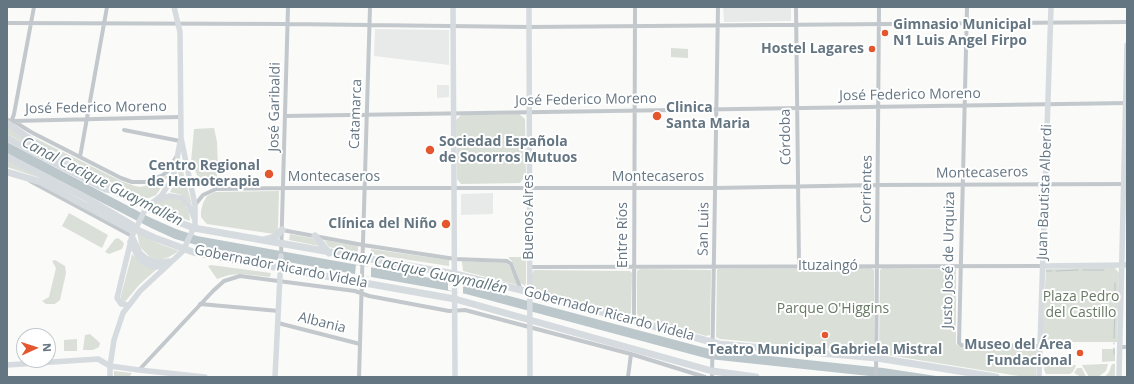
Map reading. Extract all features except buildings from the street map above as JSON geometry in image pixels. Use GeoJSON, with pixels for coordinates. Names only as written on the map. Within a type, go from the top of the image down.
{"type":"FeatureCollection","features":[{"type":"Feature","properties":{"kind":"highway","name":"Gobernador Ricardo Videla"},"geometry":{"type":"LineString","coordinates":[[9,122],[47,151],[98,179],[114,191],[141,218],[155,238],[191,236],[259,240],[281,256],[455,290],[530,323],[712,374],[756,377]]}},
{"type":"Feature","properties":{"kind":"highway","name":"Gobernador Ricardo Videla"},"geometry":{"type":"LineString","coordinates":[[7,138],[93,183],[114,191]]}},
{"type":"Feature","properties":{"kind":"highway","name":"Gobernador Ricardo Videla"},"geometry":{"type":"LineString","coordinates":[[7,157],[88,199],[132,225],[141,218],[170,219],[191,236],[229,259],[329,253],[362,271],[455,274],[530,292],[634,320],[713,349],[734,346],[877,358],[996,377]]}},
{"type":"Feature","properties":{"kind":"highway","name":"Gobernador Ricardo Videla"},"geometry":{"type":"LineString","coordinates":[[7,172],[41,182],[130,229],[141,218]]}},
{"type":"Feature","properties":{"kind":"highway"},"geometry":{"type":"LineString","coordinates":[[259,240],[274,237],[282,230]]}},
{"type":"Feature","properties":{"kind":"highway"},"geometry":{"type":"LineString","coordinates":[[315,236],[329,253]]}},
{"type":"Feature","properties":{"kind":"street"},"geometry":{"type":"LineString","coordinates":[[34,7],[9,122],[25,128],[30,132],[121,178],[132,182],[145,182],[163,175],[178,155]]}},
{"type":"Feature","properties":{"kind":"street"},"geometry":{"type":"LineString","coordinates":[[80,157],[107,7]]}},
{"type":"Feature","properties":{"kind":"street"},"geometry":{"type":"LineString","coordinates":[[128,306],[121,304],[117,298],[131,239],[141,218],[154,201],[164,192],[171,181],[178,155],[180,139],[179,25],[174,7]]}},
{"type":"Feature","properties":{"kind":"street","name":"José Garibaldi"},"geometry":{"type":"LineString","coordinates":[[281,256],[288,7]]}},
{"type":"Feature","properties":{"kind":"street","name":"Catamarca"},"geometry":{"type":"LineString","coordinates":[[359,377],[370,7]]}},
{"type":"Feature","properties":{"kind":"street"},"geometry":{"type":"LineString","coordinates":[[453,7],[455,377]]}},
{"type":"Feature","properties":{"kind":"street","name":"Buenos Aires"},"geometry":{"type":"LineString","coordinates":[[529,7],[528,112],[530,377]]}},
{"type":"Feature","properties":{"kind":"street","name":"Entre Ríos"},"geometry":{"type":"LineString","coordinates":[[634,320],[635,7]]}},
{"type":"Feature","properties":{"kind":"street","name":"San Luis"},"geometry":{"type":"LineString","coordinates":[[712,374],[718,7]]}},
{"type":"Feature","properties":{"kind":"street","name":"Córdoba"},"geometry":{"type":"LineString","coordinates":[[796,7],[799,266]]}},
{"type":"Feature","properties":{"kind":"street","name":"Corrientes"},"geometry":{"type":"LineString","coordinates":[[876,373],[879,7]]}},
{"type":"Feature","properties":{"kind":"street","name":"Justo José de Urquiza"},"geometry":{"type":"LineString","coordinates":[[967,7],[958,340],[960,344],[1040,346]]}},
{"type":"Feature","properties":{"kind":"street","name":"Juan Bautista Alberdi"},"geometry":{"type":"LineString","coordinates":[[1039,377],[1051,7]]}},
{"type":"Feature","properties":{"kind":"street"},"geometry":{"type":"LineString","coordinates":[[7,24],[288,24],[529,27],[879,24],[966,25],[1127,22]]}},
{"type":"Feature","properties":{"kind":"street"},"geometry":{"type":"LineString","coordinates":[[1119,377],[1124,265],[1127,45]]}},
{"type":"Feature","properties":{"kind":"street","name":"José Federico Moreno"},"geometry":{"type":"LineString","coordinates":[[285,116],[796,107],[1126,104]]}},
{"type":"Feature","properties":{"kind":"street","name":"José Federico Moreno"},"geometry":{"type":"LineString","coordinates":[[9,122],[180,117]]}},
{"type":"Feature","properties":{"kind":"street"},"geometry":{"type":"LineString","coordinates":[[25,128],[24,124],[28,121]]}},
{"type":"Feature","properties":{"kind":"street"},"geometry":{"type":"LineString","coordinates":[[124,130],[180,139]]}},
{"type":"Feature","properties":{"kind":"street"},"geometry":{"type":"LineString","coordinates":[[110,377],[114,340],[121,317],[140,291],[176,260],[191,236],[195,205],[180,139]]}},
{"type":"Feature","properties":{"kind":"street","name":"Gobernador Ricardo Videla"},"geometry":{"type":"LineString","coordinates":[[22,177],[131,239]]}},
{"type":"Feature","properties":{"kind":"street","name":"Montecaseros"},"geometry":{"type":"LineString","coordinates":[[195,205],[203,195],[216,189],[716,188],[878,185],[1125,184]]}},
{"type":"Feature","properties":{"kind":"street"},"geometry":{"type":"LineString","coordinates":[[154,201],[167,196],[182,198],[189,206],[191,236]]}},
{"type":"Feature","properties":{"kind":"street"},"geometry":{"type":"LineString","coordinates":[[282,230],[363,245],[454,259],[508,261],[521,290]]}},
{"type":"Feature","properties":{"kind":"street"},"geometry":{"type":"LineString","coordinates":[[131,239],[140,253],[146,258],[157,262],[176,260]]}},
{"type":"Feature","properties":{"kind":"street"},"geometry":{"type":"LineString","coordinates":[[275,377],[281,256]]}},
{"type":"Feature","properties":{"kind":"street","name":"Ituzaingó"},"geometry":{"type":"LineString","coordinates":[[529,267],[634,268],[1124,265]]}},
{"type":"Feature","properties":{"kind":"street"},"geometry":{"type":"LineString","coordinates":[[139,370],[219,285],[232,278],[247,277],[355,291],[362,294],[455,311],[465,310],[530,323],[706,377]]}},
{"type":"Feature","properties":{"kind":"street","name":"Albania"},"geometry":{"type":"LineString","coordinates":[[200,304],[279,311]]}},
{"type":"Feature","properties":{"kind":"street","name":"Albania"},"geometry":{"type":"LineString","coordinates":[[278,323],[360,344]]}},
{"type":"Feature","properties":{"kind":"street"},"geometry":{"type":"LineString","coordinates":[[1120,347],[1127,347]]}},
{"type":"Feature","properties":{"kind":"street"},"geometry":{"type":"LineString","coordinates":[[628,377],[631,354]]}},
{"type":"Feature","properties":{"kind":"street"},"geometry":{"type":"LineString","coordinates":[[7,365],[98,359],[110,366],[205,377]]}},
{"type":"Feature","properties":{"kind":"shaded area"},"geometry":{"type":"Polygon","coordinates":[[[723,7],[791,7],[791,21],[724,22],[723,7]]]}},
{"type":"Feature","properties":{"kind":"shaded area"},"geometry":{"type":"Polygon","coordinates":[[[375,29],[449,30],[449,65],[374,56],[375,29]]]}},
{"type":"Feature","properties":{"kind":"shaded area"},"geometry":{"type":"Polygon","coordinates":[[[437,85],[449,85],[449,97],[437,98],[437,85]]]}},
{"type":"Feature","properties":{"kind":"shaded area"},"geometry":{"type":"Polygon","coordinates":[[[7,142],[149,217],[176,229],[197,236],[464,284],[713,350],[883,368],[943,377],[879,377],[709,359],[466,294],[204,247],[175,239],[151,228],[18,159],[7,153],[7,142]]]}},
{"type":"Feature","properties":{"kind":"shaded area"},"geometry":{"type":"Polygon","coordinates":[[[493,193],[493,214],[461,215],[461,194],[493,193]]]}},
{"type":"Feature","properties":{"kind":"green space"},"geometry":{"type":"Polygon","coordinates":[[[671,48],[688,49],[688,58],[671,57],[671,48]]]}},
{"type":"Feature","properties":{"kind":"green space"},"geometry":{"type":"Polygon","coordinates":[[[519,114],[525,119],[526,175],[520,183],[461,184],[457,179],[456,120],[461,115],[519,114]]]}},
{"type":"Feature","properties":{"kind":"green space"},"geometry":{"type":"Polygon","coordinates":[[[7,126],[17,132],[43,153],[7,134],[7,126]]]}},
{"type":"Feature","properties":{"kind":"green space"},"geometry":{"type":"Polygon","coordinates":[[[214,128],[217,142],[218,169],[216,183],[213,186],[207,184],[197,175],[191,162],[194,129],[214,128]]]}},
{"type":"Feature","properties":{"kind":"green space"},"geometry":{"type":"Polygon","coordinates":[[[35,138],[121,181],[135,186],[140,187],[149,185],[168,175],[156,195],[149,198],[140,198],[44,146],[35,138]]]}},
{"type":"Feature","properties":{"kind":"green space"},"geometry":{"type":"Polygon","coordinates":[[[7,160],[43,179],[7,167],[7,160]]]}},
{"type":"Feature","properties":{"kind":"green space"},"geometry":{"type":"Polygon","coordinates":[[[181,164],[192,205],[182,195],[170,192],[176,181],[181,164]]]}},
{"type":"Feature","properties":{"kind":"green space"},"geometry":{"type":"Polygon","coordinates":[[[279,191],[278,230],[274,234],[207,224],[201,217],[203,203],[207,196],[215,192],[279,191]]]}},
{"type":"Feature","properties":{"kind":"green space"},"geometry":{"type":"Polygon","coordinates":[[[168,198],[183,202],[189,212],[190,221],[154,205],[159,201],[168,198]]]}},
{"type":"Feature","properties":{"kind":"green space"},"geometry":{"type":"Polygon","coordinates":[[[69,213],[108,235],[102,248],[62,226],[69,213]]]}},
{"type":"Feature","properties":{"kind":"green space"},"geometry":{"type":"Polygon","coordinates":[[[137,233],[179,251],[162,259],[156,259],[149,256],[140,247],[137,233]]]}},
{"type":"Feature","properties":{"kind":"green space"},"geometry":{"type":"Polygon","coordinates":[[[290,234],[312,238],[319,246],[289,240],[290,234]]]}},
{"type":"Feature","properties":{"kind":"green space"},"geometry":{"type":"Polygon","coordinates":[[[118,238],[124,244],[122,249],[109,254],[105,252],[115,239],[118,238]]]}},
{"type":"Feature","properties":{"kind":"green space"},"geometry":{"type":"Polygon","coordinates":[[[324,240],[358,246],[358,253],[329,247],[324,240]]]}},
{"type":"Feature","properties":{"kind":"green space"},"geometry":{"type":"Polygon","coordinates":[[[371,249],[449,260],[449,266],[371,254],[371,249]]]}},
{"type":"Feature","properties":{"kind":"green space"},"geometry":{"type":"Polygon","coordinates":[[[132,254],[147,267],[157,269],[139,285],[123,303],[120,299],[132,254]]]}},
{"type":"Feature","properties":{"kind":"green space"},"geometry":{"type":"Polygon","coordinates":[[[509,257],[526,257],[525,286],[520,283],[515,268],[509,257]]]}},
{"type":"Feature","properties":{"kind":"green space"},"geometry":{"type":"Polygon","coordinates":[[[55,260],[65,266],[66,273],[60,300],[55,304],[46,304],[42,301],[49,297],[56,268],[52,261],[55,260]]]}},
{"type":"Feature","properties":{"kind":"green space"},"geometry":{"type":"Polygon","coordinates":[[[462,261],[507,263],[517,285],[463,271],[462,261]]]}},
{"type":"Feature","properties":{"kind":"green space"},"geometry":{"type":"Polygon","coordinates":[[[211,265],[271,273],[270,277],[242,274],[229,275],[217,279],[208,266],[211,265]]]}},
{"type":"Feature","properties":{"kind":"green space","name":"Plaza Pedro del Castillo"},"geometry":{"type":"Polygon","coordinates":[[[1114,267],[1119,273],[1117,342],[1042,342],[1046,269],[1114,267]]]}},
{"type":"Feature","properties":{"kind":"green space","name":"Parque O'Higgins"},"geometry":{"type":"Polygon","coordinates":[[[871,268],[874,270],[873,353],[720,339],[716,337],[718,269],[871,268]]]}},
{"type":"Feature","properties":{"kind":"green space","name":"Parque O'Higgins"},"geometry":{"type":"Polygon","coordinates":[[[882,268],[956,269],[956,344],[960,347],[968,348],[1037,347],[1036,377],[1025,377],[881,354],[879,351],[880,270],[882,268]]]}},
{"type":"Feature","properties":{"kind":"green space"},"geometry":{"type":"Polygon","coordinates":[[[641,269],[711,270],[710,335],[706,336],[638,316],[637,272],[641,269]]]}},
{"type":"Feature","properties":{"kind":"green space"},"geometry":{"type":"Polygon","coordinates":[[[534,270],[630,271],[632,273],[631,313],[628,315],[534,291],[532,288],[532,274],[534,270]]]}},
{"type":"Feature","properties":{"kind":"green space"},"geometry":{"type":"Polygon","coordinates":[[[90,334],[100,343],[99,347],[93,350],[83,350],[85,335],[90,334]]]}},
{"type":"Feature","properties":{"kind":"green space"},"geometry":{"type":"Polygon","coordinates":[[[77,339],[77,351],[64,351],[64,340],[77,339]]]}},
{"type":"Feature","properties":{"kind":"green space"},"geometry":{"type":"Polygon","coordinates":[[[1102,349],[1115,349],[1115,361],[1102,362],[1102,349]]]}},
{"type":"Feature","properties":{"kind":"green space"},"geometry":{"type":"Polygon","coordinates":[[[1045,358],[1053,358],[1058,365],[1076,365],[1073,372],[1070,374],[1046,374],[1044,370],[1045,358]]]}},
{"type":"Feature","properties":{"kind":"green space"},"geometry":{"type":"Polygon","coordinates":[[[1108,364],[1106,371],[1098,377],[1089,377],[1082,365],[1108,364]]]}},
{"type":"Feature","properties":{"kind":"green space"},"geometry":{"type":"Polygon","coordinates":[[[1112,364],[1115,364],[1115,377],[1105,377],[1109,372],[1112,364]]]}},
{"type":"Feature","properties":{"kind":"green space"},"geometry":{"type":"Polygon","coordinates":[[[1077,368],[1082,368],[1086,377],[1081,377],[1074,373],[1077,368]]]}},
{"type":"Feature","properties":{"kind":"green space"},"geometry":{"type":"Polygon","coordinates":[[[114,371],[132,373],[129,377],[114,377],[114,371]]]}},
{"type":"Feature","properties":{"kind":"pier"},"geometry":{"type":"Polygon","coordinates":[[[356,265],[371,267],[371,277],[355,274],[356,265]]]}},
{"type":"Feature","properties":{"kind":"pier"},"geometry":{"type":"Polygon","coordinates":[[[448,281],[463,284],[463,294],[448,290],[448,281]]]}},
{"type":"Feature","properties":{"kind":"waterway"},"geometry":{"type":"LineString","coordinates":[[1056,271],[1078,270]]}},
{"type":"Feature","properties":{"kind":"waterway"},"geometry":{"type":"LineString","coordinates":[[1083,270],[1104,270]]}},
{"type":"Feature","properties":{"kind":"waterway"},"geometry":{"type":"LineString","coordinates":[[1046,271],[1052,271]]}},
{"type":"Feature","properties":{"kind":"waterway"},"geometry":{"type":"LineString","coordinates":[[1115,283],[1115,303]]}},
{"type":"Feature","properties":{"kind":"waterway"},"geometry":{"type":"LineString","coordinates":[[1114,338],[1115,307]]}},
{"type":"Feature","properties":{"kind":"waterway"},"geometry":{"type":"LineString","coordinates":[[1114,348],[1114,354]]}},
{"type":"Feature","properties":{"kind":"place","name":"Gimnasio Municipal N1 Luis Angel Firpo"},"geometry":{"type":"Point","coordinates":[885,33]}},
{"type":"Feature","properties":{"kind":"place","name":"Hostel Lagares"},"geometry":{"type":"Point","coordinates":[872,49]}},
{"type":"Feature","properties":{"kind":"place","name":"Clinica Santa Maria"},"geometry":{"type":"Point","coordinates":[657,116]}},
{"type":"Feature","properties":{"kind":"place","name":"Sociedad Española de Socorros Mutuos"},"geometry":{"type":"Point","coordinates":[430,150]}},
{"type":"Feature","properties":{"kind":"place","name":"Centro Regional de Hemoterapia"},"geometry":{"type":"Point","coordinates":[269,174]}},
{"type":"Feature","properties":{"kind":"place","name":"Clínica del Niño"},"geometry":{"type":"Point","coordinates":[446,224]}},
{"type":"Feature","properties":{"kind":"place","name":"Teatro Municipal Gabriela Mistral"},"geometry":{"type":"Point","coordinates":[825,335]}},
{"type":"Feature","properties":{"kind":"place","name":"Museo del Área Fundacional"},"geometry":{"type":"Point","coordinates":[1080,353]}},
{"type":"Feature","properties":{"kind":"water label","name":"Canal Cacique Guaymallén"},"geometry":{"type":"Point","coordinates":[102,182]}},
{"type":"Feature","properties":{"kind":"water label","name":"Canal Cacique Guaymallén"},"geometry":{"type":"Point","coordinates":[420,271]}}]}
